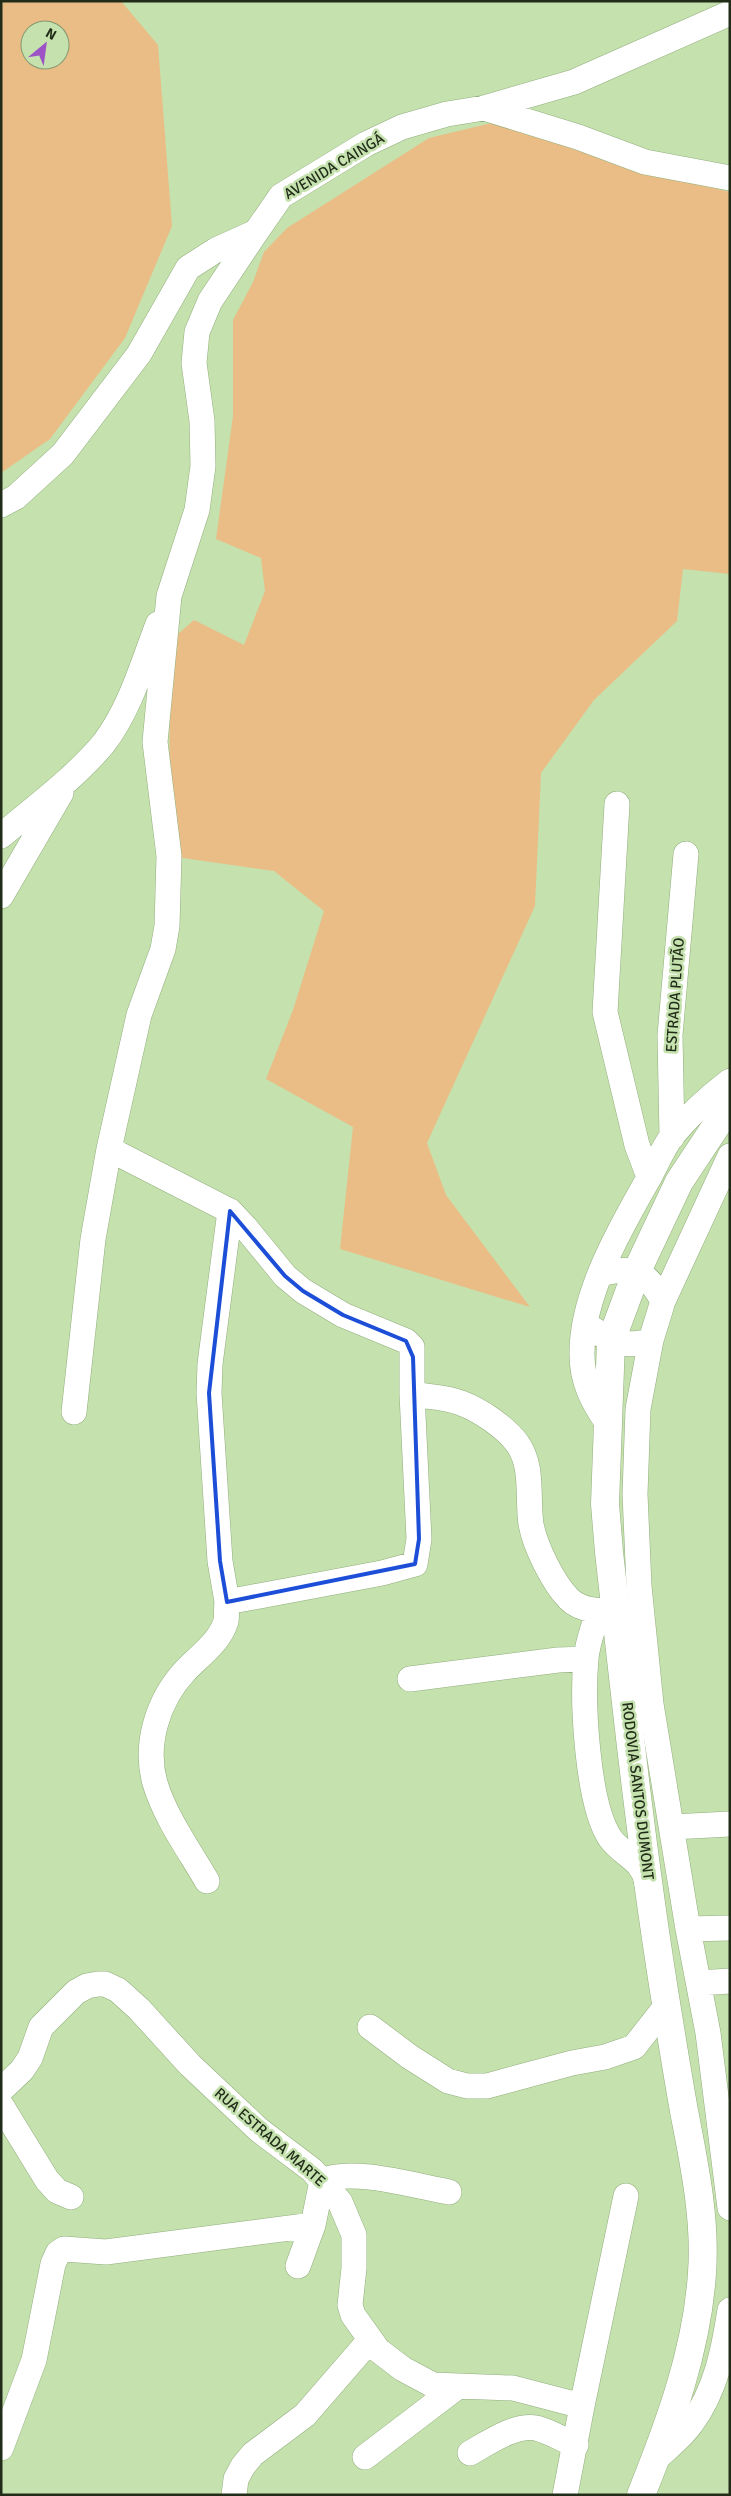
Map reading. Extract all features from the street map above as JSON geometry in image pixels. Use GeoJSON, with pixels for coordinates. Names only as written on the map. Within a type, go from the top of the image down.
{"type":"FeatureCollection","features":[{"type":"Feature","properties":{"kind":"highway","name":"RODOVIA SANTOS DUMONT"},"geometry":{"type":"LineString","coordinates":[[641,2495],[656,2460],[685,2372],[698,2315],[702,2271],[702,2230],[694,2166],[662,1974],[607,1611],[605,1504],[611,1341],[637,1271],[679,1182],[730,1105]]}},
{"type":"Feature","properties":{"kind":"street","name":"AVENIDA CAINGÁ"},"geometry":{"type":"LineString","coordinates":[[169,596],[197,510],[204,466],[202,422],[194,363],[197,332],[210,301],[281,196],[366,144],[402,127],[447,114],[484,108],[574,82],[730,13]]}},
{"type":"Feature","properties":{"kind":"street"},"geometry":{"type":"LineString","coordinates":[[484,108],[578,136],[645,162],[730,178]]}},
{"type":"Feature","properties":{"kind":"street"},"geometry":{"type":"LineString","coordinates":[[1,505],[16,497],[63,454],[139,354],[188,268],[216,250],[256,232]]}},
{"type":"Feature","properties":{"kind":"street"},"geometry":{"type":"LineString","coordinates":[[1,836],[71,776],[104,742],[126,704],[169,596]]}},
{"type":"Feature","properties":{"kind":"street"},"geometry":{"type":"LineString","coordinates":[[74,1412],[93,1239],[109,1149],[138,1015],[163,950],[167,926],[169,856],[156,742],[169,596]]}},
{"type":"Feature","properties":{"kind":"street"},"geometry":{"type":"LineString","coordinates":[[1,896],[71,776]]}},
{"type":"Feature","properties":{"kind":"street"},"geometry":{"type":"LineString","coordinates":[[617,804],[605,1012],[637,1145],[650,1177]]}},
{"type":"Feature","properties":{"kind":"street","name":"ESTRADA PLUTÃO"},"geometry":{"type":"LineString","coordinates":[[672,1137],[670,1035],[686,854]]}},
{"type":"Feature","properties":{"kind":"street"},"geometry":{"type":"LineString","coordinates":[[608,1424],[594,1405],[585,1383],[582,1355],[584,1320],[601,1274],[672,1137],[710,1097],[730,1081]]}},
{"type":"Feature","properties":{"kind":"street"},"geometry":{"type":"LineString","coordinates":[[109,1149],[230,1211],[285,1276],[303,1291],[343,1315],[406,1341],[412,1347],[412,1394],[419,1539],[418,1554],[414,1564],[382,1573],[227,1602]]}},
{"type":"Feature","properties":{"kind":"street"},"geometry":{"type":"LineString","coordinates":[[730,1156],[662,1301],[651,1340],[638,1409],[636,1539],[651,1704],[688,1929],[708,2033],[730,2208]]}},
{"type":"Feature","properties":{"kind":"street"},"geometry":{"type":"LineString","coordinates":[[207,1881],[172,1819],[155,1783],[152,1748],[155,1722],[169,1692],[184,1672],[212,1644],[226,1621],[227,1602],[220,1561],[209,1392],[210,1364],[230,1211]]}},
{"type":"Feature","properties":{"kind":"street"},"geometry":{"type":"LineString","coordinates":[[601,1274],[618,1269],[637,1271],[652,1283],[662,1301]]}},
{"type":"Feature","properties":{"kind":"street"},"geometry":{"type":"LineString","coordinates":[[584,1320],[611,1341],[637,1344],[651,1340]]}},
{"type":"Feature","properties":{"kind":"street"},"geometry":{"type":"LineString","coordinates":[[412,1394],[461,1402],[497,1424],[516,1442],[526,1460],[531,1526],[543,1558],[569,1599],[580,1606],[607,1611],[586,1659],[588,1753],[593,1789],[602,1819],[611,1838],[645,1870],[662,1974]]}},
{"type":"Feature","properties":{"kind":"street"},"geometry":{"type":"LineString","coordinates":[[410,1679],[558,1660],[586,1659]]}},
{"type":"Feature","properties":{"kind":"street"},"geometry":{"type":"LineString","coordinates":[[672,1826],[730,1824]]}},
{"type":"Feature","properties":{"kind":"street"},"geometry":{"type":"LineString","coordinates":[[688,1929],[730,1928]]}},
{"type":"Feature","properties":{"kind":"street"},"geometry":{"type":"LineString","coordinates":[[699,1983],[730,1981]]}},
{"type":"Feature","properties":{"kind":"street","name":"RUA ESTRADA MARTE"},"geometry":{"type":"LineString","coordinates":[[1,2090],[22,2070],[30,2058],[41,2027],[76,1992],[87,1986],[105,1984],[118,1990],[139,2009],[190,2065],[259,2130],[322,2181],[340,2202],[354,2235],[354,2268],[350,2305],[353,2315],[378,2350],[418,2378],[433,2384],[457,2387],[513,2388],[582,2406]]}},
{"type":"Feature","properties":{"kind":"street"},"geometry":{"type":"LineString","coordinates":[[370,2027],[410,2057],[448,2081],[467,2086],[487,2086],[572,2063],[605,2057],[634,2047],[667,2005]]}},
{"type":"Feature","properties":{"kind":"street"},"geometry":{"type":"LineString","coordinates":[[1,2104],[47,2180],[57,2191],[71,2197]]}},
{"type":"Feature","properties":{"kind":"street"},"geometry":{"type":"LineString","coordinates":[[298,2266],[313,2225],[322,2181],[334,2175],[356,2175],[449,2192]]}},
{"type":"Feature","properties":{"kind":"street"},"geometry":{"type":"LineString","coordinates":[[560,2494],[576,2445],[582,2406],[626,2196]]}},
{"type":"Feature","properties":{"kind":"street"},"geometry":{"type":"LineString","coordinates":[[1,2448],[34,2360],[53,2264],[58,2253],[64,2249],[106,2252],[313,2225]]}},
{"type":"Feature","properties":{"kind":"street"},"geometry":{"type":"LineString","coordinates":[[656,2460],[691,2424],[706,2400],[718,2369],[730,2310]]}},
{"type":"Feature","properties":{"kind":"street"},"geometry":{"type":"LineString","coordinates":[[234,2495],[236,2479],[243,2466],[253,2454],[305,2415],[370,2340]]}},
{"type":"Feature","properties":{"kind":"street"},"geometry":{"type":"LineString","coordinates":[[365,2457],[457,2387]]}},
{"type":"Feature","properties":{"kind":"street"},"geometry":{"type":"LineString","coordinates":[[470,2453],[505,2435],[525,2428],[536,2428],[576,2445]]}},
{"type":"Feature","properties":{"kind":"highlighted area"},"geometry":{"type":"Polygon","coordinates":[[[230,1211],[285,1276],[303,1291],[343,1315],[406,1341],[413,1357],[419,1539],[415,1564],[227,1602],[220,1561],[209,1393],[230,1211]]]}},
{"type":"Feature","properties":{"kind":"shaded area"},"geometry":{"type":"Polygon","coordinates":[[[1,1],[121,1],[158,45],[172,226],[125,338],[50,439],[1,473],[1,1]]]}},
{"type":"Feature","properties":{"kind":"shaded area"},"geometry":{"type":"Polygon","coordinates":[[[496,122],[579,139],[607,162],[730,192],[730,574],[683,569],[677,621],[594,700],[541,773],[535,906],[427,1143],[446,1195],[530,1307],[340,1249],[353,1127],[266,1079],[293,1010],[324,911],[274,871],[169,856],[170,641],[194,620],[244,645],[265,591],[261,558],[216,539],[233,416],[233,320],[253,282],[264,252],[287,228],[429,138],[496,122]]]}}]}
